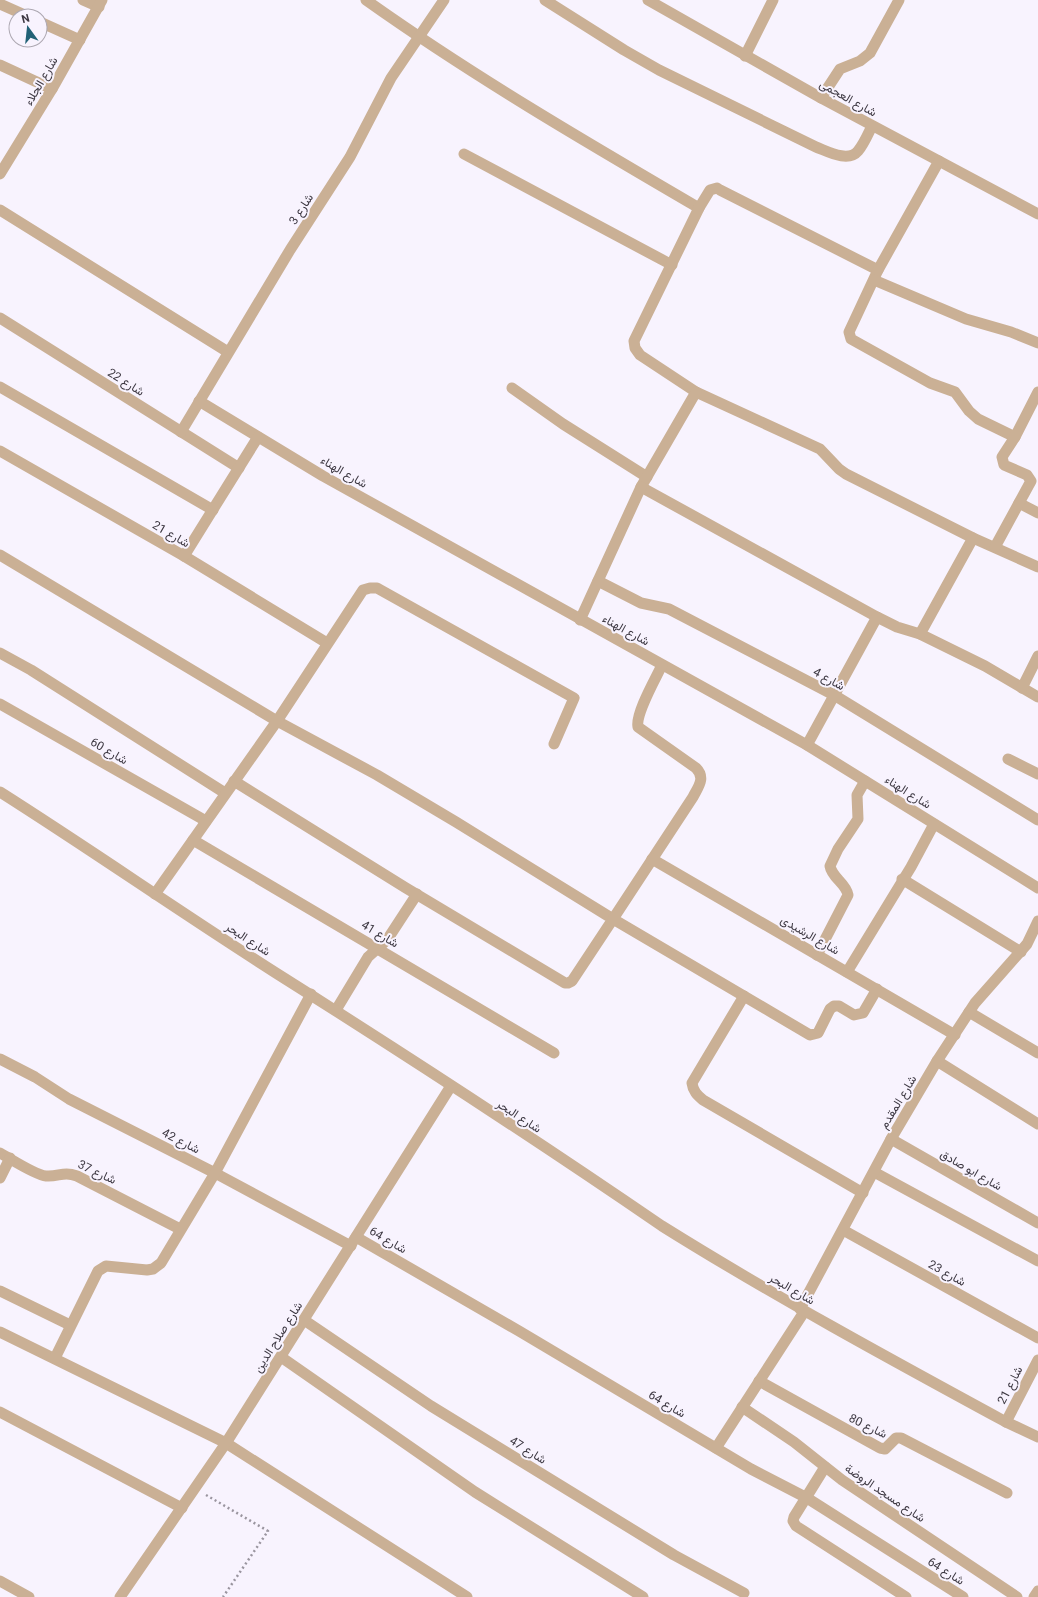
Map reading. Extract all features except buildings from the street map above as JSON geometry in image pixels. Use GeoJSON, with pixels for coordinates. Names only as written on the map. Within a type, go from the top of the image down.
{"type":"FeatureCollection","features":[{"type":"Feature","properties":{"kind":"street"},"geometry":{"type":"LineString","coordinates":[[83,0],[100,4]]}},
{"type":"Feature","properties":{"kind":"street"},"geometry":{"type":"LineString","coordinates":[[366,0],[418,37],[543,116],[699,208]]}},
{"type":"Feature","properties":{"kind":"street","name":"شارع 3"},"geometry":{"type":"LineString","coordinates":[[181,432],[290,250],[347,162],[392,78],[444,0]]}},
{"type":"Feature","properties":{"kind":"street"},"geometry":{"type":"LineString","coordinates":[[545,0],[624,50],[659,70],[816,147],[842,156],[852,155],[858,152],[872,126]]}},
{"type":"Feature","properties":{"kind":"street","name":"شارع العجمى"},"geometry":{"type":"LineString","coordinates":[[648,0],[745,56],[872,126],[1038,214]]}},
{"type":"Feature","properties":{"kind":"street"},"geometry":{"type":"LineString","coordinates":[[745,56],[774,0]]}},
{"type":"Feature","properties":{"kind":"street"},"geometry":{"type":"LineString","coordinates":[[821,98],[840,68],[860,61],[870,53],[899,0]]}},
{"type":"Feature","properties":{"kind":"street","name":"شارع الجلاء"},"geometry":{"type":"LineString","coordinates":[[2,168],[52,89],[100,4]]}},
{"type":"Feature","properties":{"kind":"street"},"geometry":{"type":"LineString","coordinates":[[48,26],[80,40]]}},
{"type":"Feature","properties":{"kind":"street"},"geometry":{"type":"LineString","coordinates":[[0,65],[52,89]]}},
{"type":"Feature","properties":{"kind":"street"},"geometry":{"type":"LineString","coordinates":[[464,154],[672,265]]}},
{"type":"Feature","properties":{"kind":"street"},"geometry":{"type":"LineString","coordinates":[[939,161],[876,275],[849,332],[851,339],[930,383],[955,392],[969,411],[978,419],[1015,437]]}},
{"type":"Feature","properties":{"kind":"street"},"geometry":{"type":"LineString","coordinates":[[1038,343],[1011,332],[966,318],[876,275],[717,188],[708,192],[699,208],[634,342],[634,348],[640,355],[696,392],[820,449],[839,469],[846,474],[973,538],[1038,567]]}},
{"type":"Feature","properties":{"kind":"street"},"geometry":{"type":"LineString","coordinates":[[0,210],[228,352]]}},
{"type":"Feature","properties":{"kind":"street","name":"شارع 22"},"geometry":{"type":"LineString","coordinates":[[0,318],[239,468]]}},
{"type":"Feature","properties":{"kind":"street"},"geometry":{"type":"LineString","coordinates":[[0,387],[212,510]]}},
{"type":"Feature","properties":{"kind":"street"},"geometry":{"type":"LineString","coordinates":[[512,388],[644,482],[877,617],[896,627],[920,634],[985,666],[1038,697]]}},
{"type":"Feature","properties":{"kind":"street"},"geometry":{"type":"LineString","coordinates":[[580,620],[644,482],[696,392]]}},
{"type":"Feature","properties":{"kind":"street"},"geometry":{"type":"LineString","coordinates":[[995,548],[1029,486],[1030,479],[1027,475],[1004,465],[1002,459],[1038,392]]}},
{"type":"Feature","properties":{"kind":"street","name":"شارع الهناء"},"geometry":{"type":"LineString","coordinates":[[199,401],[323,476],[807,745],[1038,888]]}},
{"type":"Feature","properties":{"kind":"street"},"geometry":{"type":"LineString","coordinates":[[184,556],[258,437]]}},
{"type":"Feature","properties":{"kind":"street","name":"شارع 21"},"geometry":{"type":"LineString","coordinates":[[0,451],[184,556],[327,643]]}},
{"type":"Feature","properties":{"kind":"street"},"geometry":{"type":"LineString","coordinates":[[1019,503],[1038,513]]}},
{"type":"Feature","properties":{"kind":"street"},"geometry":{"type":"LineString","coordinates":[[920,634],[973,538]]}},
{"type":"Feature","properties":{"kind":"street"},"geometry":{"type":"LineString","coordinates":[[0,555],[277,721],[377,775],[463,826],[613,919],[806,1033],[814,1034],[820,1029],[832,1007],[837,1006],[854,1016],[861,1014],[877,989]]}},
{"type":"Feature","properties":{"kind":"street","name":"شارع 4"},"geometry":{"type":"LineString","coordinates":[[598,581],[641,603],[669,609],[834,696],[1038,820]]}},
{"type":"Feature","properties":{"kind":"street"},"geometry":{"type":"LineString","coordinates":[[155,894],[277,721],[363,590],[377,588],[574,698],[554,744]]}},
{"type":"Feature","properties":{"kind":"street"},"geometry":{"type":"LineString","coordinates":[[807,745],[877,617]]}},
{"type":"Feature","properties":{"kind":"street"},"geometry":{"type":"LineString","coordinates":[[0,653],[31,670],[225,793]]}},
{"type":"Feature","properties":{"kind":"street"},"geometry":{"type":"LineString","coordinates":[[1022,688],[1038,656]]}},
{"type":"Feature","properties":{"kind":"street"},"geometry":{"type":"LineString","coordinates":[[234,781],[417,894],[565,983],[568,983],[572,981],[701,783],[702,776],[696,768],[638,727],[637,724],[642,708],[662,665]]}},
{"type":"Feature","properties":{"kind":"street","name":"شارع 60"},"geometry":{"type":"LineString","coordinates":[[0,704],[206,821]]}},
{"type":"Feature","properties":{"kind":"street"},"geometry":{"type":"LineString","coordinates":[[1008,759],[1038,774]]}},
{"type":"Feature","properties":{"kind":"street"},"geometry":{"type":"LineString","coordinates":[[817,955],[848,895],[847,890],[834,875],[830,866],[838,849],[858,819],[857,795],[865,781]]}},
{"type":"Feature","properties":{"kind":"street","name":"شارع البحر"},"geometry":{"type":"LineString","coordinates":[[0,792],[74,839],[155,894],[336,1010],[662,1226],[802,1310],[1006,1422],[1038,1436]]}},
{"type":"Feature","properties":{"kind":"street"},"geometry":{"type":"LineString","coordinates":[[847,972],[902,879],[911,867],[934,824]]}},
{"type":"Feature","properties":{"kind":"street","name":"شارع 41"},"geometry":{"type":"LineString","coordinates":[[193,840],[554,1053]]}},
{"type":"Feature","properties":{"kind":"street","name":"شارع الرشيدى"},"geometry":{"type":"LineString","coordinates":[[652,859],[954,1035]]}},
{"type":"Feature","properties":{"kind":"street"},"geometry":{"type":"LineString","coordinates":[[902,879],[1021,952]]}},
{"type":"Feature","properties":{"kind":"street"},"geometry":{"type":"LineString","coordinates":[[336,1010],[368,957],[387,940],[417,894]]}},
{"type":"Feature","properties":{"kind":"street","name":"شارع المقدم"},"geometry":{"type":"LineString","coordinates":[[716,1448],[802,1310],[891,1139],[937,1061],[983,992],[1027,944],[1038,921]]}},
{"type":"Feature","properties":{"kind":"street"},"geometry":{"type":"LineString","coordinates":[[55,1358],[70,1324],[95,1276],[102,1267],[112,1266],[147,1270],[158,1266],[164,1258],[180,1229],[215,1173],[311,994]]}},
{"type":"Feature","properties":{"kind":"street"},"geometry":{"type":"LineString","coordinates":[[744,996],[692,1082],[696,1094],[703,1100],[863,1193]]}},
{"type":"Feature","properties":{"kind":"street"},"geometry":{"type":"LineString","coordinates":[[969,1012],[1038,1053]]}},
{"type":"Feature","properties":{"kind":"street","name":"شارع 42"},"geometry":{"type":"LineString","coordinates":[[0,1059],[35,1077],[69,1098],[354,1242]]}},
{"type":"Feature","properties":{"kind":"street"},"geometry":{"type":"LineString","coordinates":[[937,1061],[1038,1124]]}},
{"type":"Feature","properties":{"kind":"street","name":"شارع صلاح الدين"},"geometry":{"type":"LineString","coordinates":[[120,1597],[226,1443],[451,1086]]}},
{"type":"Feature","properties":{"kind":"street","name":"شارع ابو صادق"},"geometry":{"type":"LineString","coordinates":[[891,1139],[1038,1223]]}},
{"type":"Feature","properties":{"kind":"street"},"geometry":{"type":"LineString","coordinates":[[0,1178],[5,1156]]}},
{"type":"Feature","properties":{"kind":"street","name":"شارع 37"},"geometry":{"type":"LineString","coordinates":[[5,1156],[40,1174],[50,1176],[66,1173],[77,1176],[180,1229]]}},
{"type":"Feature","properties":{"kind":"street"},"geometry":{"type":"LineString","coordinates":[[874,1172],[1038,1261]]}},
{"type":"Feature","properties":{"kind":"street","name":"شارع 23"},"geometry":{"type":"LineString","coordinates":[[843,1230],[1038,1338]]}},
{"type":"Feature","properties":{"kind":"street","name":"شارع 64"},"geometry":{"type":"LineString","coordinates":[[354,1242],[513,1327],[751,1469],[806,1498],[963,1597]]}},
{"type":"Feature","properties":{"kind":"street"},"geometry":{"type":"LineString","coordinates":[[0,1291],[70,1324]]}},
{"type":"Feature","properties":{"kind":"street","name":"شارع 47"},"geometry":{"type":"LineString","coordinates":[[304,1320],[444,1414],[674,1555],[744,1593]]}},
{"type":"Feature","properties":{"kind":"street"},"geometry":{"type":"LineString","coordinates":[[0,1332],[226,1443],[467,1597]]}},
{"type":"Feature","properties":{"kind":"street"},"geometry":{"type":"LineString","coordinates":[[281,1357],[475,1492],[644,1597]]}},
{"type":"Feature","properties":{"kind":"street","name":"شارع 21"},"geometry":{"type":"LineString","coordinates":[[1006,1422],[1038,1360]]}},
{"type":"Feature","properties":{"kind":"street","name":"شارع 80"},"geometry":{"type":"LineString","coordinates":[[759,1381],[880,1448],[885,1449],[894,1440],[901,1438],[1007,1493]]}},
{"type":"Feature","properties":{"kind":"street","name":"شارع مسجد الروضة"},"geometry":{"type":"LineString","coordinates":[[742,1407],[794,1442],[842,1480],[1016,1597]]}},
{"type":"Feature","properties":{"kind":"street"},"geometry":{"type":"LineString","coordinates":[[0,1412],[182,1508]]}},
{"type":"Feature","properties":{"kind":"street"},"geometry":{"type":"LineString","coordinates":[[825,1467],[794,1517],[793,1520],[796,1526],[906,1597]]}},
{"type":"Feature","properties":{"kind":"street"},"geometry":{"type":"LineString","coordinates":[[0,1581],[29,1597]]}},
{"type":"Feature","properties":{"kind":"street"},"geometry":{"type":"LineString","coordinates":[[1034,1597],[1038,1591]]}},
{"type":"Feature","properties":{"kind":"path"},"geometry":{"type":"LineString","coordinates":[[195,1488],[268,1531],[223,1597]]}}]}
